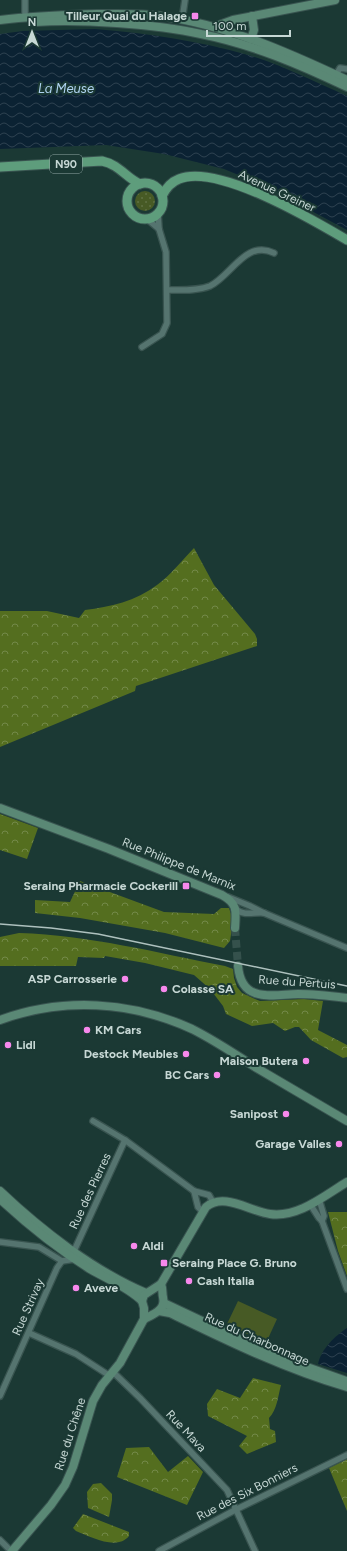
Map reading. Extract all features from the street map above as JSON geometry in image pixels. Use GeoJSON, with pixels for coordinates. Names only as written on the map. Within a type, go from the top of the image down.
{"type":"FeatureCollection","features":[{"type":"Feature","properties":{"kind":"main road"},"geometry":{"type":"LineString","coordinates":[[214,27],[229,21],[335,0]]}},
{"type":"Feature","properties":{"kind":"main road"},"geometry":{"type":"LineString","coordinates":[[0,20],[63,15],[144,14],[182,20],[214,27],[251,39],[347,80]]}},
{"type":"Feature","properties":{"kind":"main road"},"geometry":{"type":"LineString","coordinates":[[251,39],[254,30],[252,16]]}},
{"type":"Feature","properties":{"kind":"main road"},"geometry":{"type":"LineString","coordinates":[[0,25],[44,21],[97,22],[154,26],[202,34],[230,41],[272,55],[301,66],[347,87]]}},
{"type":"Feature","properties":{"kind":"main road"},"geometry":{"type":"LineString","coordinates":[[202,34],[210,32],[244,41],[251,39]]}},
{"type":"Feature","properties":{"kind":"main road","name":"Avenue Greiner"},"geometry":{"type":"LineString","coordinates":[[0,167],[102,162],[117,166],[140,184],[148,184],[156,187],[170,184],[179,178],[196,176],[232,183],[275,201],[347,240]]}},
{"type":"Feature","properties":{"kind":"main road"},"geometry":{"type":"LineString","coordinates":[[128,176],[130,191],[127,201],[129,209],[137,217],[147,219],[153,217],[162,208],[162,196],[156,187]]}},
{"type":"Feature","properties":{"kind":"main road"},"geometry":{"type":"LineString","coordinates":[[130,191],[140,184]]}},
{"type":"Feature","properties":{"kind":"main road"},"geometry":{"type":"LineString","coordinates":[[162,196],[170,184]]}},
{"type":"Feature","properties":{"kind":"main road","name":"Rue Philippe de Marnix"},"geometry":{"type":"LineString","coordinates":[[0,808],[109,848],[222,896]]}},
{"type":"Feature","properties":{"kind":"main road"},"geometry":{"type":"LineString","coordinates":[[222,896],[230,900],[236,909],[236,926]]}},
{"type":"Feature","properties":{"kind":"main road","name":"Rue du Pertuis"},"geometry":{"type":"LineString","coordinates":[[238,966],[239,975],[244,985],[254,993],[265,995],[318,995],[347,998]]}},
{"type":"Feature","properties":{"kind":"main road"},"geometry":{"type":"LineString","coordinates":[[0,1020],[36,1010],[82,1004],[112,1006],[148,1013],[178,1023],[204,1035],[347,1121]]}},
{"type":"Feature","properties":{"kind":"main road"},"geometry":{"type":"LineString","coordinates":[[157,1312],[147,1311],[146,1298],[157,1286],[161,1284],[202,1212],[213,1202],[224,1201],[264,1213],[291,1213],[310,1204],[347,1182]]}},
{"type":"Feature","properties":{"kind":"main road"},"geometry":{"type":"LineString","coordinates":[[0,1191],[74,1255]]}},
{"type":"Feature","properties":{"kind":"main road"},"geometry":{"type":"LineString","coordinates":[[0,1199],[39,1233],[74,1255],[100,1268],[146,1298]]}},
{"type":"Feature","properties":{"kind":"main road"},"geometry":{"type":"LineString","coordinates":[[144,1319],[157,1312],[164,1306],[161,1284]]}},
{"type":"Feature","properties":{"kind":"main road"},"geometry":{"type":"LineString","coordinates":[[146,1298],[160,1293],[164,1300]]}},
{"type":"Feature","properties":{"kind":"main road","name":"Rue du Chêne"},"geometry":{"type":"LineString","coordinates":[[11,1551],[51,1506],[65,1485],[73,1467],[92,1405],[98,1391],[123,1358],[144,1319],[146,1298]]}},
{"type":"Feature","properties":{"kind":"main road","name":"Rue du Charbonnage"},"geometry":{"type":"LineString","coordinates":[[164,1300],[276,1356],[347,1381]]}},
{"type":"Feature","properties":{"kind":"main road","name":"Rue du Charbonnage"},"geometry":{"type":"LineString","coordinates":[[157,1312],[170,1313],[275,1362],[320,1379],[347,1387]]}},
{"type":"Feature","properties":{"kind":"street"},"geometry":{"type":"LineString","coordinates":[[25,0],[25,17]]}},
{"type":"Feature","properties":{"kind":"street"},"geometry":{"type":"LineString","coordinates":[[182,20],[185,0]]}},
{"type":"Feature","properties":{"kind":"street"},"geometry":{"type":"LineString","coordinates":[[336,75],[340,68],[347,69]]}},
{"type":"Feature","properties":{"kind":"street"},"geometry":{"type":"LineString","coordinates":[[142,347],[158,337],[166,327],[168,318],[166,252],[160,229],[158,213]]}},
{"type":"Feature","properties":{"kind":"street"},"geometry":{"type":"LineString","coordinates":[[147,219],[160,229]]}},
{"type":"Feature","properties":{"kind":"street"},"geometry":{"type":"LineString","coordinates":[[167,290],[203,288],[216,282],[248,254],[264,250],[274,253]]}},
{"type":"Feature","properties":{"kind":"street","name":"Rue Philippe de Marnix"},"geometry":{"type":"LineString","coordinates":[[222,896],[254,907],[264,913],[347,948]]}},
{"type":"Feature","properties":{"kind":"street"},"geometry":{"type":"LineString","coordinates":[[242,903],[237,906],[236,909],[241,913],[264,913]]}},
{"type":"Feature","properties":{"kind":"street"},"geometry":{"type":"LineString","coordinates":[[236,926],[248,914]]}},
{"type":"Feature","properties":{"kind":"street"},"geometry":{"type":"LineString","coordinates":[[93,1121],[125,1140],[194,1191],[209,1195],[213,1202]]}},
{"type":"Feature","properties":{"kind":"street","name":"Rue des Pierres"},"geometry":{"type":"LineString","coordinates":[[74,1255],[125,1140]]}},
{"type":"Feature","properties":{"kind":"street"},"geometry":{"type":"LineString","coordinates":[[194,1191],[198,1207],[202,1212]]}},
{"type":"Feature","properties":{"kind":"street"},"geometry":{"type":"LineString","coordinates":[[319,1199],[324,1216],[322,1221]]}},
{"type":"Feature","properties":{"kind":"street"},"geometry":{"type":"LineString","coordinates":[[310,1204],[322,1221],[347,1289]]}},
{"type":"Feature","properties":{"kind":"street"},"geometry":{"type":"LineString","coordinates":[[0,1242],[38,1247],[62,1261],[74,1255]]}},
{"type":"Feature","properties":{"kind":"street","name":"Rue Strivay"},"geometry":{"type":"LineString","coordinates":[[0,1396],[57,1268],[62,1261]]}},
{"type":"Feature","properties":{"kind":"street","name":"Rue Mava"},"geometry":{"type":"LineString","coordinates":[[29,1333],[76,1354],[112,1374],[140,1398],[224,1488],[230,1496],[235,1510],[243,1523],[255,1551]]}},
{"type":"Feature","properties":{"kind":"street","name":"Rue des Six Bonniers"},"geometry":{"type":"LineString","coordinates":[[158,1551],[235,1510],[347,1455]]}},
{"type":"Feature","properties":{"kind":"street"},"geometry":{"type":"LineString","coordinates":[[0,1540],[11,1551]]}},
{"type":"Feature","properties":{"kind":"green space"},"geometry":{"type":"Polygon","coordinates":[[[141,191],[149,191],[155,197],[155,205],[149,211],[141,211],[135,205],[135,197],[141,191]]]}},
{"type":"Feature","properties":{"kind":"green space"},"geometry":{"type":"Polygon","coordinates":[[[194,548],[214,585],[255,634],[257,646],[136,686],[135,691],[0,747],[0,611],[47,611],[79,618],[85,610],[122,602],[149,591],[167,577],[194,548]]]}},
{"type":"Feature","properties":{"kind":"green space"},"geometry":{"type":"Polygon","coordinates":[[[0,814],[38,828],[27,859],[0,850],[0,814]]]}},
{"type":"Feature","properties":{"kind":"green space"},"geometry":{"type":"Polygon","coordinates":[[[80,881],[164,912],[214,914],[221,908],[229,908],[232,928],[230,941],[224,948],[165,933],[80,918],[35,913],[35,900],[70,902],[80,881]]]}},
{"type":"Feature","properties":{"kind":"green space"},"geometry":{"type":"Polygon","coordinates":[[[19,933],[45,934],[97,941],[225,966],[233,969],[237,987],[242,993],[260,1001],[304,999],[323,1001],[318,1030],[347,1045],[347,1057],[343,1058],[311,1040],[299,1027],[285,1031],[273,1023],[252,1026],[226,1014],[223,1006],[210,989],[194,975],[145,963],[105,956],[104,958],[78,957],[76,966],[0,966],[0,937],[19,933]]]}},
{"type":"Feature","properties":{"kind":"green space"},"geometry":{"type":"Polygon","coordinates":[[[328,1212],[347,1212],[347,1276],[338,1251],[328,1212]]]}},
{"type":"Feature","properties":{"kind":"green space"},"geometry":{"type":"Polygon","coordinates":[[[238,1301],[277,1319],[266,1343],[227,1324],[238,1301]]]}},
{"type":"Feature","properties":{"kind":"green space"},"geometry":{"type":"Polygon","coordinates":[[[253,1378],[281,1385],[276,1407],[269,1418],[270,1429],[275,1431],[276,1442],[247,1454],[239,1446],[247,1436],[208,1416],[207,1404],[217,1389],[240,1398],[253,1378]]]}},
{"type":"Feature","properties":{"kind":"green space"},"geometry":{"type":"Polygon","coordinates":[[[149,1447],[168,1472],[188,1456],[203,1472],[187,1505],[117,1477],[126,1448],[149,1447]]]}},
{"type":"Feature","properties":{"kind":"green space"},"geometry":{"type":"Polygon","coordinates":[[[347,1459],[347,1511],[329,1468],[347,1459]]]}},
{"type":"Feature","properties":{"kind":"green space"},"geometry":{"type":"Polygon","coordinates":[[[101,1483],[112,1494],[109,1517],[88,1508],[87,1492],[93,1484],[101,1483]]]}},
{"type":"Feature","properties":{"kind":"green space"},"geometry":{"type":"Polygon","coordinates":[[[83,1514],[129,1532],[129,1536],[124,1540],[111,1543],[76,1531],[73,1528],[83,1514]]]}},
{"type":"Feature","properties":{"kind":"water","name":"La Meuse"},"geometry":{"type":"Polygon","coordinates":[[[95,29],[172,38],[248,55],[298,74],[347,96],[347,230],[263,185],[224,169],[164,154],[106,145],[0,149],[0,34],[23,31],[95,29]]]}},
{"type":"Feature","properties":{"kind":"water"},"geometry":{"type":"Polygon","coordinates":[[[347,1328],[347,1373],[318,1364],[322,1353],[329,1343],[347,1328]]]}},
{"type":"Feature","properties":{"kind":"tunnel"},"geometry":{"type":"LineString","coordinates":[[235,928],[238,966]]}},
{"type":"Feature","properties":{"kind":"railway"},"geometry":{"type":"LineString","coordinates":[[0,924],[98,934],[347,986]]}},
{"type":"Feature","properties":{"kind":"place","name":"Tilleur Quai du Halage"},"geometry":{"type":"Point","coordinates":[195,16]}},
{"type":"Feature","properties":{"kind":"place","name":"Seraing Pharmacie Cockerill"},"geometry":{"type":"Point","coordinates":[186,886]}},
{"type":"Feature","properties":{"kind":"place","name":"ASP Carrosserie"},"geometry":{"type":"Point","coordinates":[125,979]}},
{"type":"Feature","properties":{"kind":"place","name":"Colasse SA"},"geometry":{"type":"Point","coordinates":[164,989]}},
{"type":"Feature","properties":{"kind":"place","name":"KM Cars"},"geometry":{"type":"Point","coordinates":[87,1030]}},
{"type":"Feature","properties":{"kind":"place","name":"Lidl"},"geometry":{"type":"Point","coordinates":[8,1045]}},
{"type":"Feature","properties":{"kind":"place","name":"Destock Meubles"},"geometry":{"type":"Point","coordinates":[186,1054]}},
{"type":"Feature","properties":{"kind":"place","name":"Maison Butera"},"geometry":{"type":"Point","coordinates":[306,1061]}},
{"type":"Feature","properties":{"kind":"place","name":"BC Cars"},"geometry":{"type":"Point","coordinates":[217,1075]}},
{"type":"Feature","properties":{"kind":"place","name":"Sanipost"},"geometry":{"type":"Point","coordinates":[286,1114]}},
{"type":"Feature","properties":{"kind":"place","name":"Garage Valles"},"geometry":{"type":"Point","coordinates":[339,1144]}},
{"type":"Feature","properties":{"kind":"place","name":"Aldi"},"geometry":{"type":"Point","coordinates":[134,1246]}},
{"type":"Feature","properties":{"kind":"place","name":"Seraing Place G. Bruno"},"geometry":{"type":"Point","coordinates":[164,1263]}},
{"type":"Feature","properties":{"kind":"place","name":"Cash Italia"},"geometry":{"type":"Point","coordinates":[189,1281]}},
{"type":"Feature","properties":{"kind":"place","name":"Aveve"},"geometry":{"type":"Point","coordinates":[76,1288]}}]}
